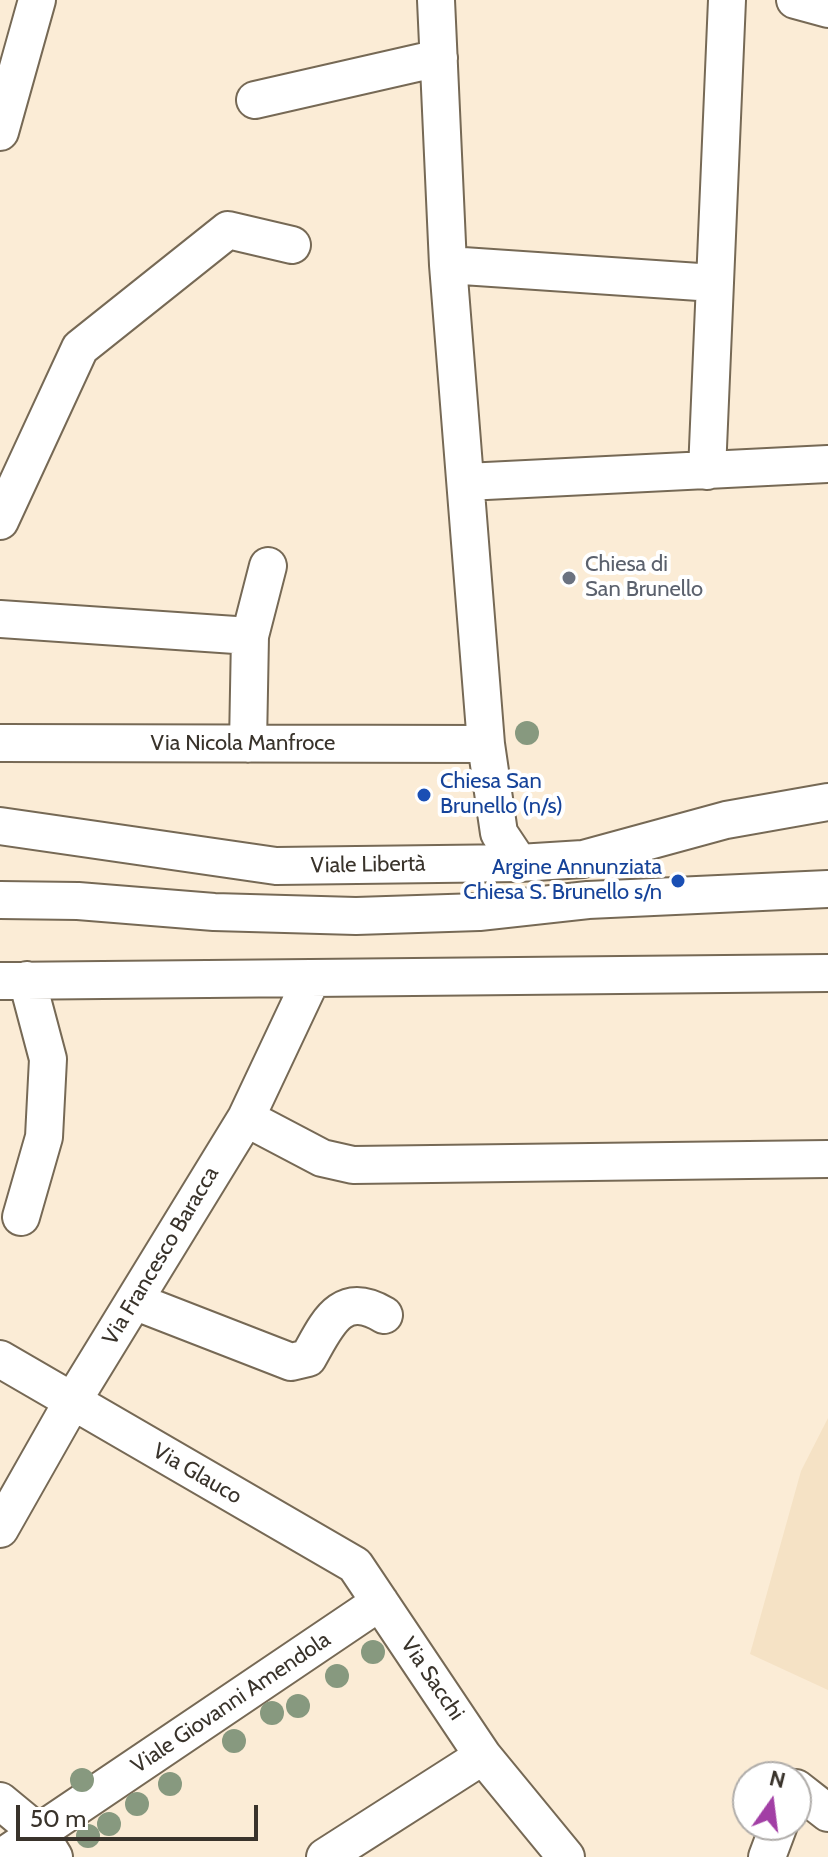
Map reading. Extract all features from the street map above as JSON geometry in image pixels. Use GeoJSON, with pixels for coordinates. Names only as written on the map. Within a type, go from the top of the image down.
{"type":"FeatureCollection","features":[{"type":"Feature","properties":{"kind":"street"},"geometry":{"type":"LineString","coordinates":[[0,132],[37,0]]}},
{"type":"Feature","properties":{"kind":"street"},"geometry":{"type":"LineString","coordinates":[[436,0],[448,265],[486,744],[499,833],[519,863]]}},
{"type":"Feature","properties":{"kind":"street"},"geometry":{"type":"LineString","coordinates":[[707,471],[727,0]]}},
{"type":"Feature","properties":{"kind":"street"},"geometry":{"type":"LineString","coordinates":[[795,0],[828,9]]}},
{"type":"Feature","properties":{"kind":"street"},"geometry":{"type":"LineString","coordinates":[[255,100],[439,58]]}},
{"type":"Feature","properties":{"kind":"street"},"geometry":{"type":"LineString","coordinates":[[0,521],[80,348],[228,230],[292,245]]}},
{"type":"Feature","properties":{"kind":"street"},"geometry":{"type":"LineString","coordinates":[[448,265],[714,283]]}},
{"type":"Feature","properties":{"kind":"street"},"geometry":{"type":"LineString","coordinates":[[466,482],[828,464]]}},
{"type":"Feature","properties":{"kind":"street"},"geometry":{"type":"LineString","coordinates":[[248,744],[250,636],[268,566]]}},
{"type":"Feature","properties":{"kind":"street"},"geometry":{"type":"LineString","coordinates":[[0,619],[250,636]]}},
{"type":"Feature","properties":{"kind":"street","name":"Via Nicola Manfroce"},"geometry":{"type":"LineString","coordinates":[[0,743],[486,744]]}},
{"type":"Feature","properties":{"kind":"street","name":"Viale Libertà"},"geometry":{"type":"LineString","coordinates":[[0,826],[276,866],[519,863],[583,859],[726,820],[828,802]]}},
{"type":"Feature","properties":{"kind":"street"},"geometry":{"type":"LineString","coordinates":[[0,900],[78,901],[214,912],[356,916],[479,912],[588,900],[828,889]]}},
{"type":"Feature","properties":{"kind":"street"},"geometry":{"type":"LineString","coordinates":[[21,1217],[44,1137],[48,1059],[13,980],[828,973]]}},
{"type":"Feature","properties":{"kind":"street","name":"Via Francesco Baracca"},"geometry":{"type":"LineString","coordinates":[[0,1529],[72,1402],[246,1118],[312,978]]}},
{"type":"Feature","properties":{"kind":"street"},"geometry":{"type":"LineString","coordinates":[[246,1118],[322,1158],[353,1165],[828,1159]]}},
{"type":"Feature","properties":{"kind":"street"},"geometry":{"type":"LineString","coordinates":[[134,1301],[291,1362],[308,1358],[336,1312],[358,1304],[384,1315]]}},
{"type":"Feature","properties":{"kind":"street","name":"Via Glauco"},"geometry":{"type":"LineString","coordinates":[[0,1359],[355,1565],[380,1602]]}},
{"type":"Feature","properties":{"kind":"street","name":"Via Sacchi"},"geometry":{"type":"LineString","coordinates":[[380,1602],[483,1756],[566,1857]]}},
{"type":"Feature","properties":{"kind":"street","name":"Viale Giovanni Amendola"},"geometry":{"type":"LineString","coordinates":[[2,1857],[47,1845],[380,1602]]}},
{"type":"Feature","properties":{"kind":"street"},"geometry":{"type":"LineString","coordinates":[[325,1857],[483,1756]]}},
{"type":"Feature","properties":{"kind":"street"},"geometry":{"type":"LineString","coordinates":[[812,1800],[828,1813]]}},
{"type":"Feature","properties":{"kind":"street"},"geometry":{"type":"LineString","coordinates":[[0,1801],[47,1845]]}},
{"type":"Feature","properties":{"kind":"shaded area"},"geometry":{"type":"Polygon","coordinates":[[[828,1418],[828,1690],[750,1654],[801,1471],[828,1418]]]}},
{"type":"Feature","properties":{"kind":"place","name":"Chiesa di San Brunello"},"geometry":{"type":"Point","coordinates":[569,578]}},
{"type":"Feature","properties":{"kind":"place","name":"Chiesa San Brunello (n/s)"},"geometry":{"type":"Point","coordinates":[424,795]}},
{"type":"Feature","properties":{"kind":"place","name":"Argine Annunziata Chiesa S. Brunello s/n"},"geometry":{"type":"Point","coordinates":[678,881]}}]}
